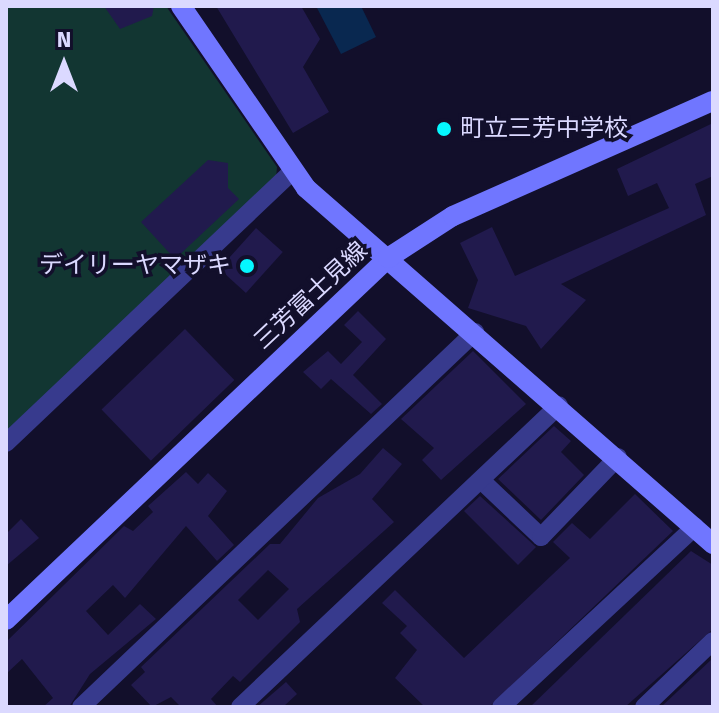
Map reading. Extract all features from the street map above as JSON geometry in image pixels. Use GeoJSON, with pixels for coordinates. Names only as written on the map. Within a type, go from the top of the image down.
{"type":"FeatureCollection","features":[{"type":"Feature","properties":{"kind":"main road"},"geometry":{"type":"LineString","coordinates":[[181,6],[294,170],[388,258],[559,405],[713,544]]}},
{"type":"Feature","properties":{"kind":"main road","name":"三芳富士見線"},"geometry":{"type":"LineString","coordinates":[[6,620],[388,258],[453,216],[713,101]]}},
{"type":"Feature","properties":{"kind":"street"},"geometry":{"type":"LineString","coordinates":[[6,443],[294,170]]}},
{"type":"Feature","properties":{"kind":"street"},"geometry":{"type":"LineString","coordinates":[[81,707],[475,332]]}},
{"type":"Feature","properties":{"kind":"street"},"geometry":{"type":"LineString","coordinates":[[247,705],[483,482],[559,405]]}},
{"type":"Feature","properties":{"kind":"street"},"geometry":{"type":"LineString","coordinates":[[483,482],[541,537],[618,457]]}},
{"type":"Feature","properties":{"kind":"street"},"geometry":{"type":"LineString","coordinates":[[501,707],[695,527]]}},
{"type":"Feature","properties":{"kind":"street"},"geometry":{"type":"LineString","coordinates":[[644,707],[713,641]]}},
{"type":"Feature","properties":{"kind":"green space"},"geometry":{"type":"Polygon","coordinates":[[[6,6],[166,6],[277,167],[276,178],[6,434],[6,6]]]}},
{"type":"Feature","properties":{"kind":"water"},"geometry":{"type":"Polygon","coordinates":[[[316,6],[361,6],[376,37],[341,54],[316,6]]]}},
{"type":"Feature","properties":{"kind":"building"},"geometry":{"type":"Polygon","coordinates":[[[104,6],[154,6],[152,16],[120,29],[104,6]]]}},
{"type":"Feature","properties":{"kind":"building"},"geometry":{"type":"Polygon","coordinates":[[[216,6],[301,6],[320,39],[303,67],[329,112],[293,133],[216,6]]]}},
{"type":"Feature","properties":{"kind":"building"},"geometry":{"type":"Polygon","coordinates":[[[713,123],[713,176],[695,184],[706,215],[561,284],[586,300],[541,349],[526,326],[468,308],[478,280],[460,243],[492,227],[515,276],[669,208],[657,183],[628,196],[617,169],[713,123]]]}},
{"type":"Feature","properties":{"kind":"building"},"geometry":{"type":"Polygon","coordinates":[[[208,160],[228,163],[228,188],[239,199],[175,259],[141,222],[208,160]]]}},
{"type":"Feature","properties":{"kind":"building"},"geometry":{"type":"Polygon","coordinates":[[[256,228],[283,252],[246,293],[219,269],[256,228]]]}},
{"type":"Feature","properties":{"kind":"building"},"geometry":{"type":"Polygon","coordinates":[[[358,311],[386,339],[353,375],[382,404],[371,414],[331,379],[321,389],[303,372],[328,351],[341,364],[362,342],[344,325],[358,311]]]}},
{"type":"Feature","properties":{"kind":"building"},"geometry":{"type":"Polygon","coordinates":[[[185,329],[234,380],[151,461],[102,410],[185,329]]]}},
{"type":"Feature","properties":{"kind":"building"},"geometry":{"type":"Polygon","coordinates":[[[473,351],[526,404],[441,480],[422,460],[434,448],[401,419],[473,351]]]}},
{"type":"Feature","properties":{"kind":"building"},"geometry":{"type":"Polygon","coordinates":[[[554,426],[571,441],[561,452],[584,475],[541,520],[498,479],[554,426]]]}},
{"type":"Feature","properties":{"kind":"building"},"geometry":{"type":"Polygon","coordinates":[[[383,448],[402,464],[372,499],[394,522],[297,609],[300,622],[240,682],[233,676],[211,699],[218,707],[181,707],[171,697],[152,707],[131,685],[145,672],[141,667],[270,544],[280,544],[318,498],[360,474],[383,448]],[[268,570],[238,600],[258,620],[289,589],[268,570]]]}},
{"type":"Feature","properties":{"kind":"building"},"geometry":{"type":"Polygon","coordinates":[[[186,472],[198,484],[208,473],[227,491],[208,516],[234,545],[217,561],[186,526],[125,598],[113,585],[86,611],[108,635],[140,604],[156,619],[90,674],[69,707],[43,707],[53,698],[22,659],[6,674],[6,642],[124,526],[133,531],[153,512],[148,506],[186,472]]]}},
{"type":"Feature","properties":{"kind":"building"},"geometry":{"type":"Polygon","coordinates":[[[635,494],[673,531],[489,707],[425,707],[395,678],[417,650],[400,633],[407,626],[382,603],[395,590],[464,658],[570,558],[553,542],[572,523],[590,539],[635,494]]]}},
{"type":"Feature","properties":{"kind":"building"},"geometry":{"type":"Polygon","coordinates":[[[480,496],[536,547],[518,565],[464,511],[480,496]]]}},
{"type":"Feature","properties":{"kind":"building"},"geometry":{"type":"Polygon","coordinates":[[[21,519],[39,538],[6,566],[6,534],[21,519]]]}},
{"type":"Feature","properties":{"kind":"building"},"geometry":{"type":"Polygon","coordinates":[[[691,551],[713,565],[713,629],[625,707],[530,707],[691,551]]]}},
{"type":"Feature","properties":{"kind":"building"},"geometry":{"type":"Polygon","coordinates":[[[713,658],[713,707],[661,707],[713,658]]]}},
{"type":"Feature","properties":{"kind":"building"},"geometry":{"type":"Polygon","coordinates":[[[286,682],[297,694],[283,707],[257,707],[286,682]]]}},
{"type":"Feature","properties":{"kind":"place","name":"町立三芳中学校"},"geometry":{"type":"Point","coordinates":[444,129]}},
{"type":"Feature","properties":{"kind":"place","name":"デイリーヤマザキ"},"geometry":{"type":"Point","coordinates":[247,266]}}]}
